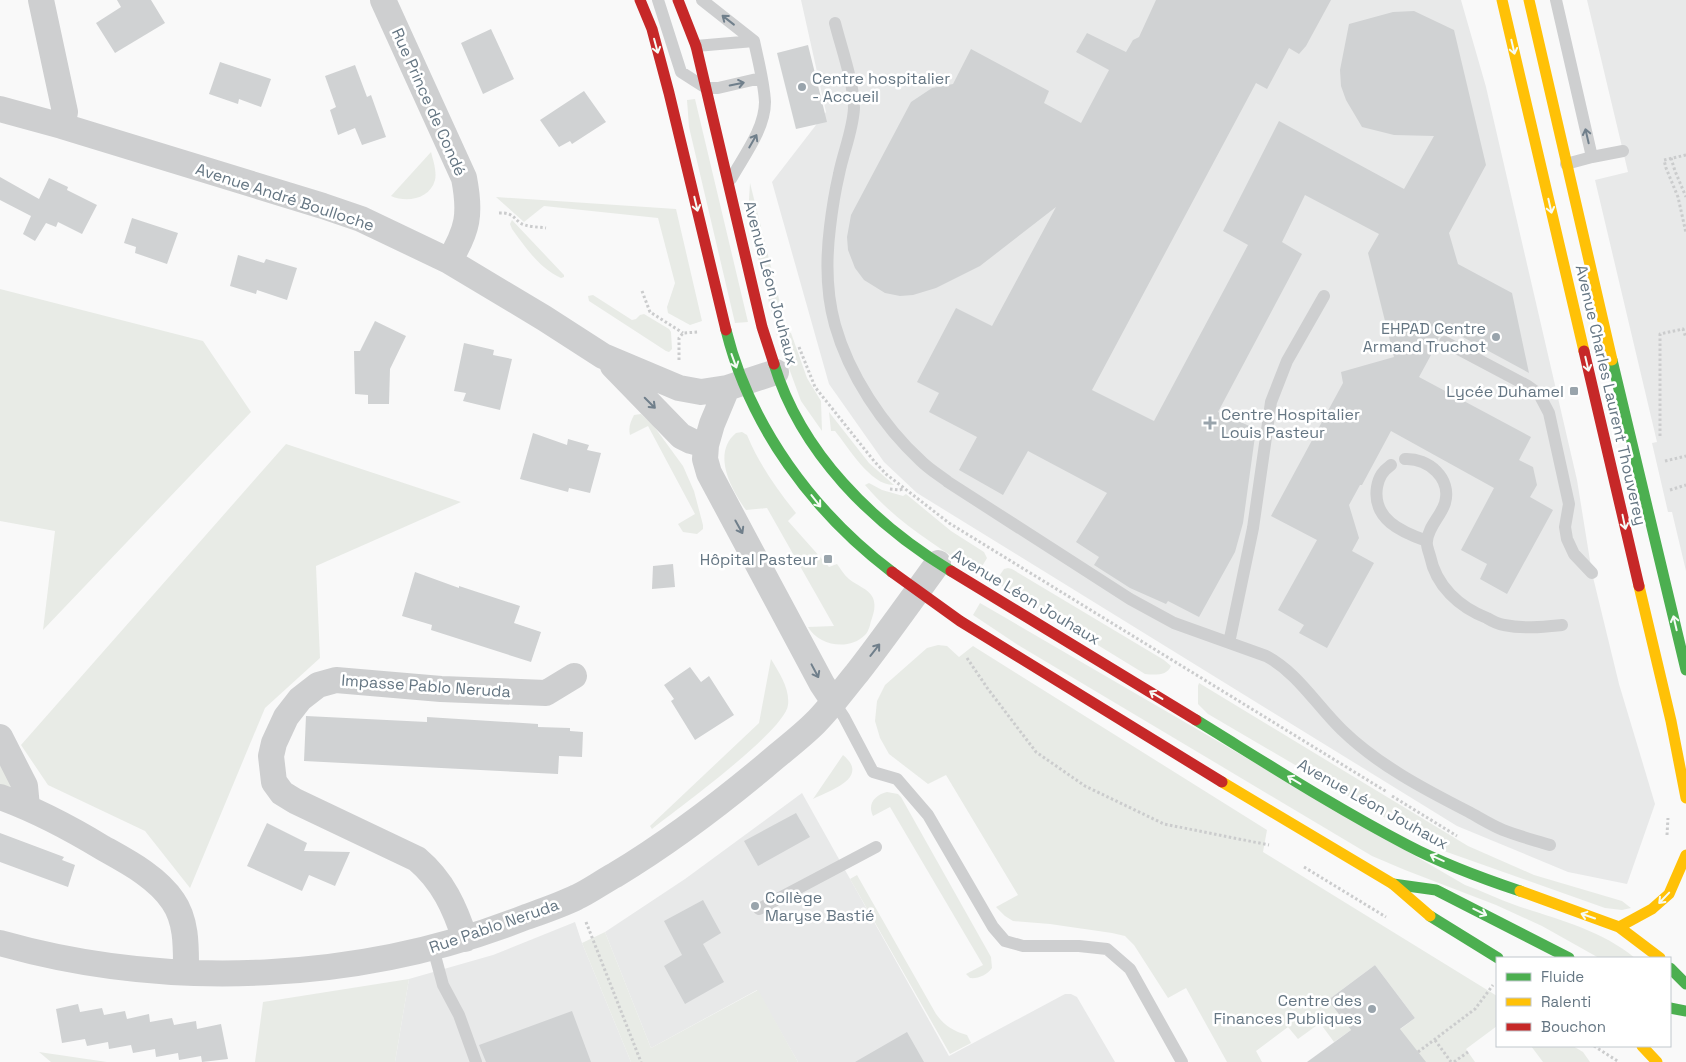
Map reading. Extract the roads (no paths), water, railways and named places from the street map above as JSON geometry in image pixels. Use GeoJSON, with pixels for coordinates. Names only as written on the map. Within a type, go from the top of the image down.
{"type":"FeatureCollection","features":[{"type":"Feature","properties":{"kind":"main road"},"geometry":{"type":"LineString","coordinates":[[640,0],[652,29],[669,93],[728,340],[735,385],[820,507],[870,555],[917,592],[960,622],[1297,828],[1393,884],[1424,912],[1496,957]]}},
{"type":"Feature","properties":{"kind":"main road","name":"Avenue Léon Jouhaux"},"geometry":{"type":"LineString","coordinates":[[678,0],[696,46],[762,327],[776,372],[805,431],[830,467],[858,500],[900,536],[938,563],[1314,792],[1407,844],[1468,873],[1619,927],[1659,957]]}},
{"type":"Feature","properties":{"kind":"main road","name":"Avenue Charles Laurent Thouverey"},"geometry":{"type":"LineString","coordinates":[[1502,0],[1671,721],[1686,798]]}},
{"type":"Feature","properties":{"kind":"main road","name":"Avenue Charles Laurent Thouverey"},"geometry":{"type":"LineString","coordinates":[[1529,0],[1686,670]]}},
{"type":"Feature","properties":{"kind":"main road"},"geometry":{"type":"LineString","coordinates":[[1619,927],[1652,909],[1669,894],[1686,855]]}},
{"type":"Feature","properties":{"kind":"main road"},"geometry":{"type":"LineString","coordinates":[[1393,884],[1436,890],[1567,957]]}},
{"type":"Feature","properties":{"kind":"main road"},"geometry":{"type":"LineString","coordinates":[[1671,969],[1686,984]]}},
{"type":"Feature","properties":{"kind":"main road"},"geometry":{"type":"LineString","coordinates":[[1671,1008],[1686,1011]]}},
{"type":"Feature","properties":{"kind":"main road"},"geometry":{"type":"LineString","coordinates":[[1643,1047],[1657,1062]]}},
{"type":"Feature","properties":{"kind":"street"},"geometry":{"type":"LineString","coordinates":[[41,0],[65,112],[62,126]]}},
{"type":"Feature","properties":{"kind":"street","name":"Rue Prince de Condé"},"geometry":{"type":"LineString","coordinates":[[383,0],[464,178],[468,199],[466,222],[462,240],[449,261]]}},
{"type":"Feature","properties":{"kind":"street","name":"Avenue André Boulloche"},"geometry":{"type":"LineString","coordinates":[[0,109],[62,126],[361,219],[449,261],[603,356]]}},
{"type":"Feature","properties":{"kind":"street"},"geometry":{"type":"LineString","coordinates":[[603,356],[679,388],[701,392],[735,385],[776,372]]}},
{"type":"Feature","properties":{"kind":"street"},"geometry":{"type":"LineString","coordinates":[[603,356],[680,436],[691,442],[706,445]]}},
{"type":"Feature","properties":{"kind":"street"},"geometry":{"type":"LineString","coordinates":[[735,385],[712,424],[706,445],[709,473],[822,684],[834,702]]}},
{"type":"Feature","properties":{"kind":"street","name":"Rue Pablo Neruda"},"geometry":{"type":"LineString","coordinates":[[0,943],[82,961],[134,968],[186,971],[288,972],[342,966],[396,957],[433,948],[494,930],[576,898],[641,860],[699,820],[814,724],[834,702],[892,628],[938,563]]}},
{"type":"Feature","properties":{"kind":"street","name":"Impasse Pablo Neruda"},"geometry":{"type":"LineString","coordinates":[[465,939],[454,908],[442,886],[430,870],[417,859],[282,793],[274,782],[271,756],[278,732],[286,717],[300,699],[318,685],[336,680],[441,689],[546,693],[574,676]]}},
{"type":"Feature","properties":{"kind":"street"},"geometry":{"type":"LineString","coordinates":[[0,737],[25,786],[27,807]]}},
{"type":"Feature","properties":{"kind":"street"},"geometry":{"type":"LineString","coordinates":[[0,797],[27,807],[80,834],[123,859],[153,880],[174,901],[181,916],[186,945],[186,971]]}},
{"type":"Feature","properties":{"kind":"lane"},"geometry":{"type":"LineString","coordinates":[[658,0],[681,72],[706,88],[718,88],[761,78]]}},
{"type":"Feature","properties":{"kind":"lane"},"geometry":{"type":"LineString","coordinates":[[702,0],[754,41],[765,103],[759,131],[728,184]]}},
{"type":"Feature","properties":{"kind":"lane"},"geometry":{"type":"LineString","coordinates":[[1556,0],[1592,157]]}},
{"type":"Feature","properties":{"kind":"lane"},"geometry":{"type":"LineString","coordinates":[[835,23],[854,108],[837,184],[830,228],[828,276],[835,324],[844,351],[870,401],[896,436],[922,462],[948,482],[1130,599],[1174,623],[1266,656],[1277,662],[1298,680],[1316,703],[1343,731],[1399,774],[1434,795],[1503,830],[1550,845]]}},
{"type":"Feature","properties":{"kind":"lane"},"geometry":{"type":"LineString","coordinates":[[696,46],[754,41]]}},
{"type":"Feature","properties":{"kind":"lane"},"geometry":{"type":"LineString","coordinates":[[1566,164],[1623,150]]}},
{"type":"Feature","properties":{"kind":"lane"},"geometry":{"type":"LineString","coordinates":[[1229,643],[1253,528],[1271,402],[1287,361],[1324,296]]}},
{"type":"Feature","properties":{"kind":"lane"},"geometry":{"type":"LineString","coordinates":[[1445,342],[1528,386],[1539,394],[1549,413],[1569,504],[1566,527],[1567,539],[1574,554],[1592,574]]}},
{"type":"Feature","properties":{"kind":"lane"},"geometry":{"type":"LineString","coordinates":[[1406,459],[1427,463],[1439,472],[1445,487],[1445,502],[1427,541],[1431,564],[1450,595],[1462,605],[1502,625],[1522,628],[1562,625]]}},
{"type":"Feature","properties":{"kind":"lane"},"geometry":{"type":"LineString","coordinates":[[1391,465],[1383,471],[1378,484],[1376,498],[1380,508],[1387,520],[1399,530],[1427,541]]}},
{"type":"Feature","properties":{"kind":"lane"},"geometry":{"type":"LineString","coordinates":[[834,702],[873,772],[897,779],[928,815],[993,927],[1005,941],[1023,946],[1080,946],[1107,949],[1130,969],[1182,1062]]}},
{"type":"Feature","properties":{"kind":"lane"},"geometry":{"type":"LineString","coordinates":[[759,909],[876,847]]}},
{"type":"Feature","properties":{"kind":"lane"},"geometry":{"type":"LineString","coordinates":[[433,948],[443,985],[459,1015],[476,1062]]}},
{"type":"Feature","properties":{"kind":"place","name":"Centre hospitalier - Accueil"},"geometry":{"type":"Point","coordinates":[802,87]}},
{"type":"Feature","properties":{"kind":"place","name":"EHPAD Centre Armand Truchot"},"geometry":{"type":"Point","coordinates":[1496,337]}},
{"type":"Feature","properties":{"kind":"place","name":"Lycée Duhamel"},"geometry":{"type":"Point","coordinates":[1574,391]}},
{"type":"Feature","properties":{"kind":"place","name":"Centre Hospitalier Louis Pasteur"},"geometry":{"type":"Point","coordinates":[1210,423]}},
{"type":"Feature","properties":{"kind":"place","name":"Hôpital Pasteur"},"geometry":{"type":"Point","coordinates":[828,559]}},
{"type":"Feature","properties":{"kind":"place","name":"Collège Maryse Bastié"},"geometry":{"type":"Point","coordinates":[755,906]}},
{"type":"Feature","properties":{"kind":"place","name":"Centre des Finances Publiques"},"geometry":{"type":"Point","coordinates":[1372,1009]}}]}
